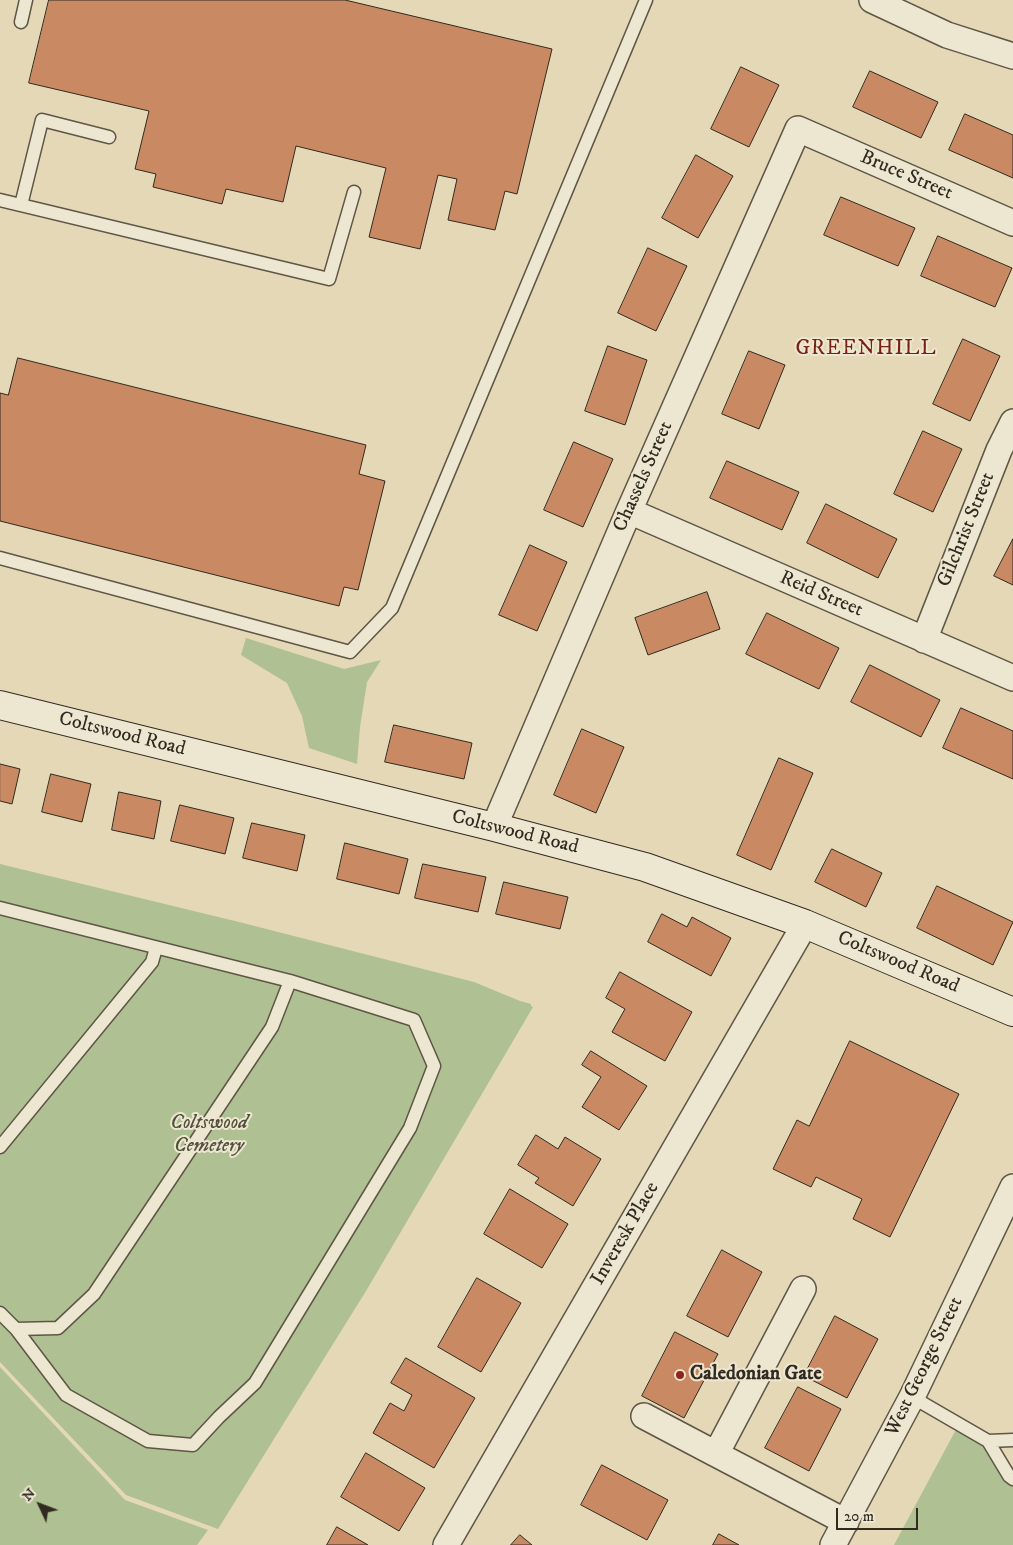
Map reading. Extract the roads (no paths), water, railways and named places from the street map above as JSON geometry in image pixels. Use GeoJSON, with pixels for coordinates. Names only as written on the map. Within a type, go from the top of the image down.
{"type":"FeatureCollection","features":[{"type":"Feature","properties":{"kind":"main road","name":"Coltswood Road"},"geometry":{"type":"LineString","coordinates":[[0,705],[494,827],[645,868],[806,924],[1013,1012]]}},
{"type":"Feature","properties":{"kind":"street"},"geometry":{"type":"LineString","coordinates":[[872,0],[947,35],[1013,56]]}},
{"type":"Feature","properties":{"kind":"street","name":"Bruce Street"},"geometry":{"type":"LineString","coordinates":[[798,129],[1013,223]]}},
{"type":"Feature","properties":{"kind":"street","name":"Chassels Street"},"geometry":{"type":"LineString","coordinates":[[494,827],[629,511],[798,129]]}},
{"type":"Feature","properties":{"kind":"street","name":"Gilchrist Street"},"geometry":{"type":"LineString","coordinates":[[924,640],[999,450],[1013,422]]}},
{"type":"Feature","properties":{"kind":"street","name":"Reid Street"},"geometry":{"type":"LineString","coordinates":[[629,511],[1013,678]]}},
{"type":"Feature","properties":{"kind":"street","name":"Inveresk Place"},"geometry":{"type":"LineString","coordinates":[[446,1545],[806,924]]}},
{"type":"Feature","properties":{"kind":"street","name":"West George Street"},"geometry":{"type":"LineString","coordinates":[[833,1545],[912,1397],[1013,1187]]}},
{"type":"Feature","properties":{"kind":"street"},"geometry":{"type":"LineString","coordinates":[[716,1454],[804,1289]]}},
{"type":"Feature","properties":{"kind":"street"},"geometry":{"type":"LineString","coordinates":[[644,1416],[846,1522]]}},
{"type":"Feature","properties":{"kind":"lane"},"geometry":{"type":"LineString","coordinates":[[21,22],[26,0]]}},
{"type":"Feature","properties":{"kind":"lane"},"geometry":{"type":"LineString","coordinates":[[0,558],[350,652],[392,608],[646,0]]}},
{"type":"Feature","properties":{"kind":"lane"},"geometry":{"type":"LineString","coordinates":[[21,205],[42,120],[108,137]]}},
{"type":"Feature","properties":{"kind":"lane"},"geometry":{"type":"LineString","coordinates":[[0,200],[329,279],[354,192]]}},
{"type":"Feature","properties":{"kind":"lane"},"geometry":{"type":"LineString","coordinates":[[0,908],[290,981],[414,1020],[434,1066],[410,1128],[255,1383],[219,1417],[193,1446],[148,1442],[66,1396],[16,1330],[0,1313]]}},
{"type":"Feature","properties":{"kind":"lane"},"geometry":{"type":"LineString","coordinates":[[0,1146],[152,962],[156,948]]}},
{"type":"Feature","properties":{"kind":"lane"},"geometry":{"type":"LineString","coordinates":[[16,1330],[58,1328],[94,1294],[272,1027],[290,981]]}},
{"type":"Feature","properties":{"kind":"lane"},"geometry":{"type":"LineString","coordinates":[[912,1397],[988,1441],[1009,1476],[1013,1479]]}},
{"type":"Feature","properties":{"kind":"lane"},"geometry":{"type":"LineString","coordinates":[[988,1441],[1013,1440]]}},
{"type":"Feature","properties":{"kind":"place","name":"Caledonian Gate"},"geometry":{"type":"Point","coordinates":[680,1375]}},
{"type":"Feature","properties":{"kind":"district","name":"GREENHILL"},"geometry":{"type":"Point","coordinates":[866,350]}},
{"type":"Feature","properties":{"kind":"park label","name":"Coltswood Cemetery"},"geometry":{"type":"Point","coordinates":[209,1136]}}]}
